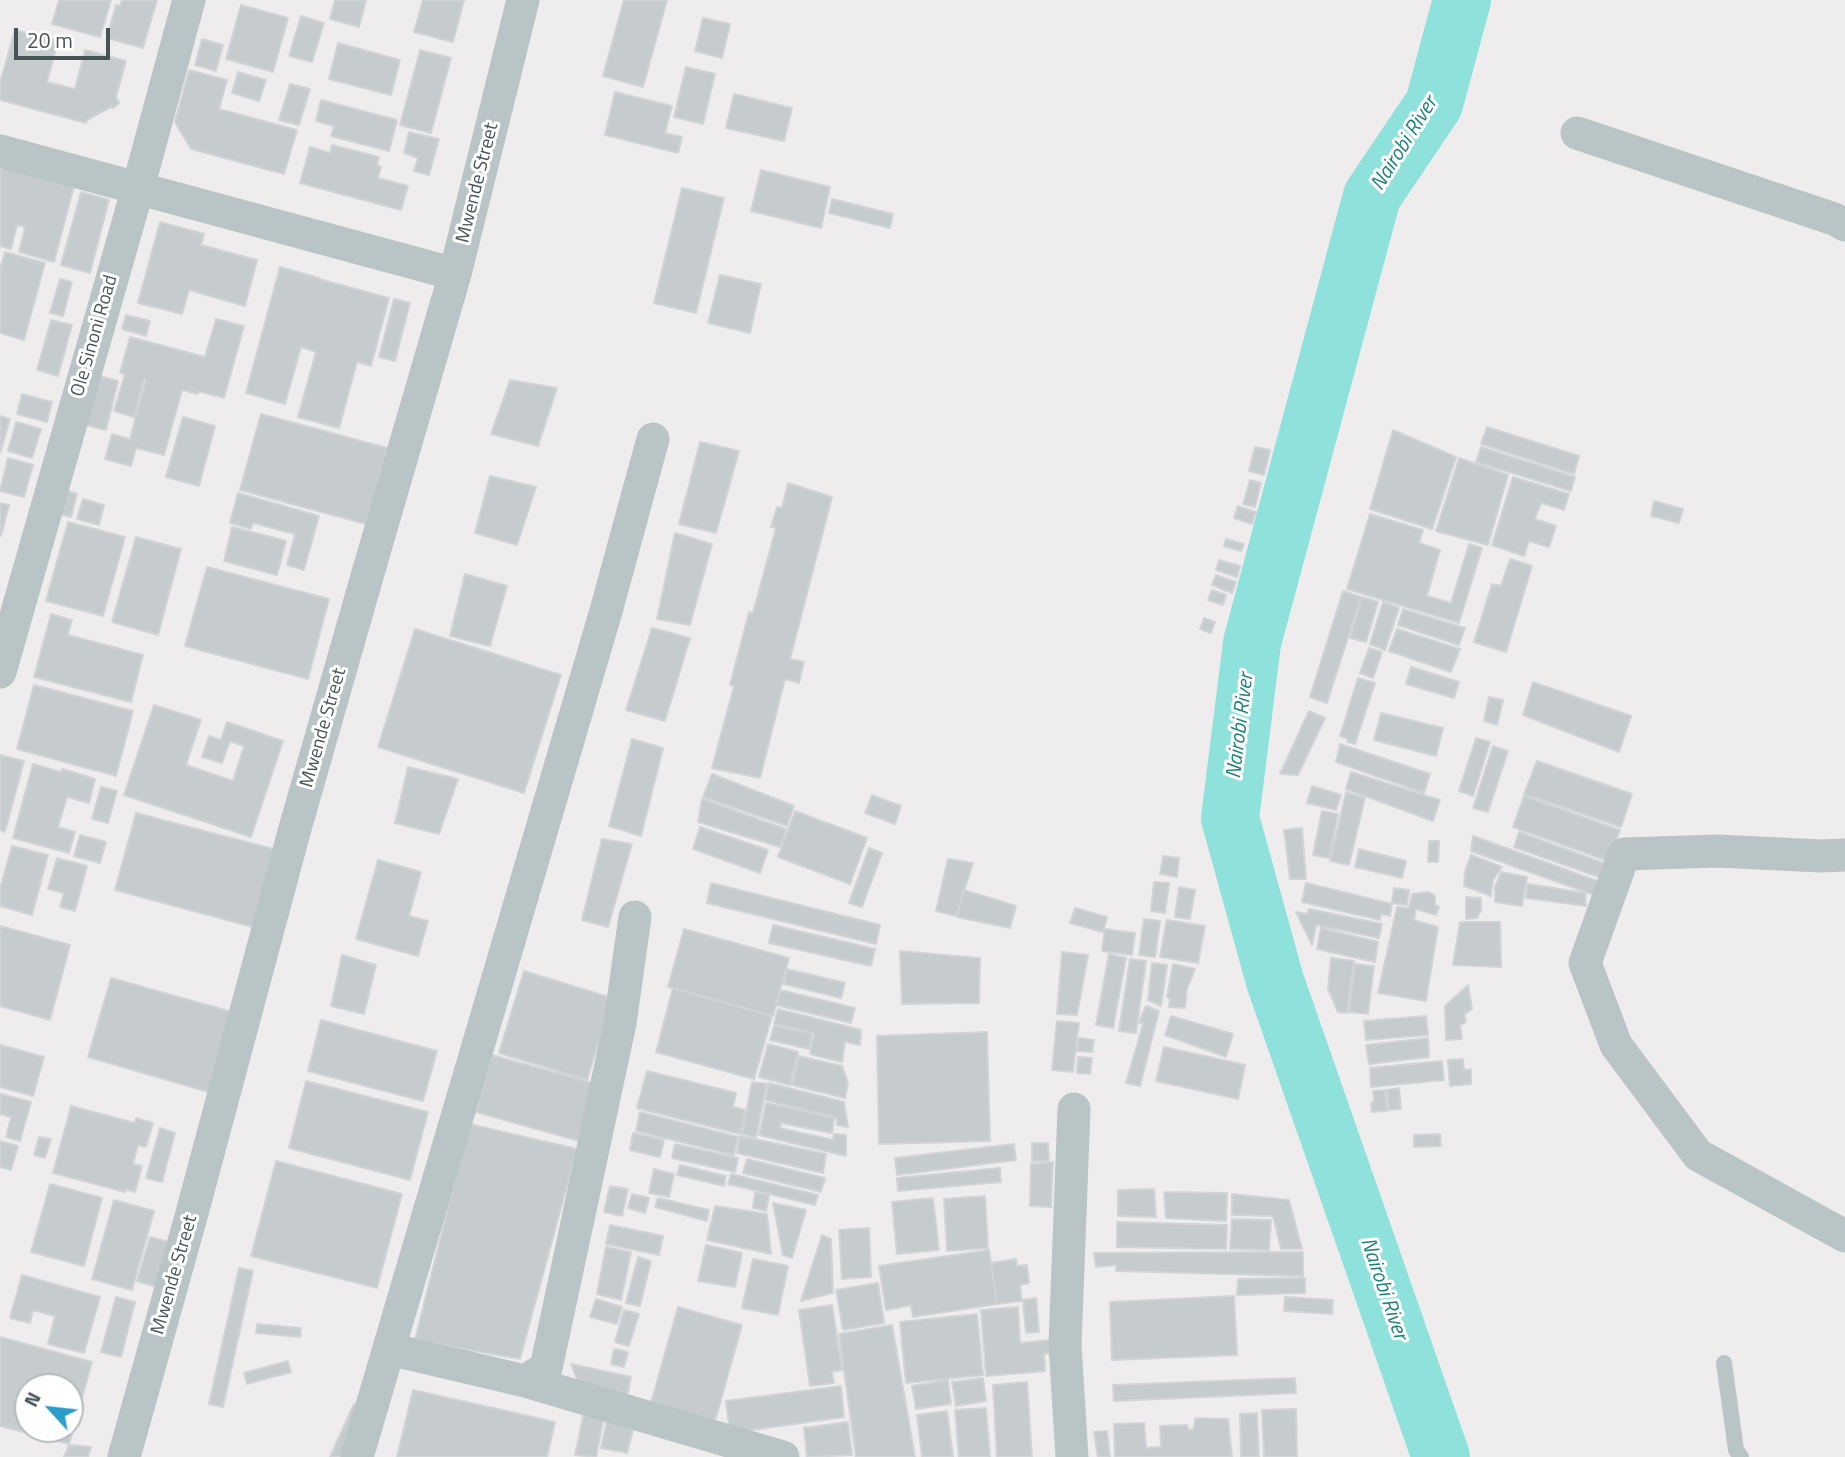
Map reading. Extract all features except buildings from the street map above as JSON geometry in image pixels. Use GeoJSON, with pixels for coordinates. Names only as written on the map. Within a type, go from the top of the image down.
{"type":"FeatureCollection","features":[{"type":"Feature","properties":{"kind":"street","name":"Ole Sinoni Road"},"geometry":{"type":"LineString","coordinates":[[0,672],[189,0]]}},
{"type":"Feature","properties":{"kind":"street","name":"Mwende Street"},"geometry":{"type":"LineString","coordinates":[[124,1457],[302,806],[455,274],[523,0]]}},
{"type":"Feature","properties":{"kind":"street"},"geometry":{"type":"LineString","coordinates":[[1577,133],[1834,219],[1845,225]]}},
{"type":"Feature","properties":{"kind":"street"},"geometry":{"type":"LineString","coordinates":[[0,150],[455,274]]}},
{"type":"Feature","properties":{"kind":"street"},"geometry":{"type":"LineString","coordinates":[[357,1457],[606,611],[653,439]]}},
{"type":"Feature","properties":{"kind":"street"},"geometry":{"type":"LineString","coordinates":[[1845,855],[1717,851],[1624,854],[1585,963],[1616,1045],[1698,1155],[1845,1236]]}},
{"type":"Feature","properties":{"kind":"street"},"geometry":{"type":"LineString","coordinates":[[525,1381],[546,1368],[620,1023],[635,917]]}},
{"type":"Feature","properties":{"kind":"street"},"geometry":{"type":"LineString","coordinates":[[1072,1457],[1065,1345],[1074,1109]]}},
{"type":"Feature","properties":{"kind":"street"},"geometry":{"type":"LineString","coordinates":[[389,1349],[525,1381],[783,1457]]}},
{"type":"Feature","properties":{"kind":"lane"},"geometry":{"type":"LineString","coordinates":[[1724,1363],[1736,1450],[1741,1457]]}},
{"type":"Feature","properties":{"kind":"waterway","name":"Nairobi River"},"geometry":{"type":"LineString","coordinates":[[1441,1457],[1275,981],[1230,818],[1252,643],[1372,196],[1434,104],[1462,0]]}}]}
